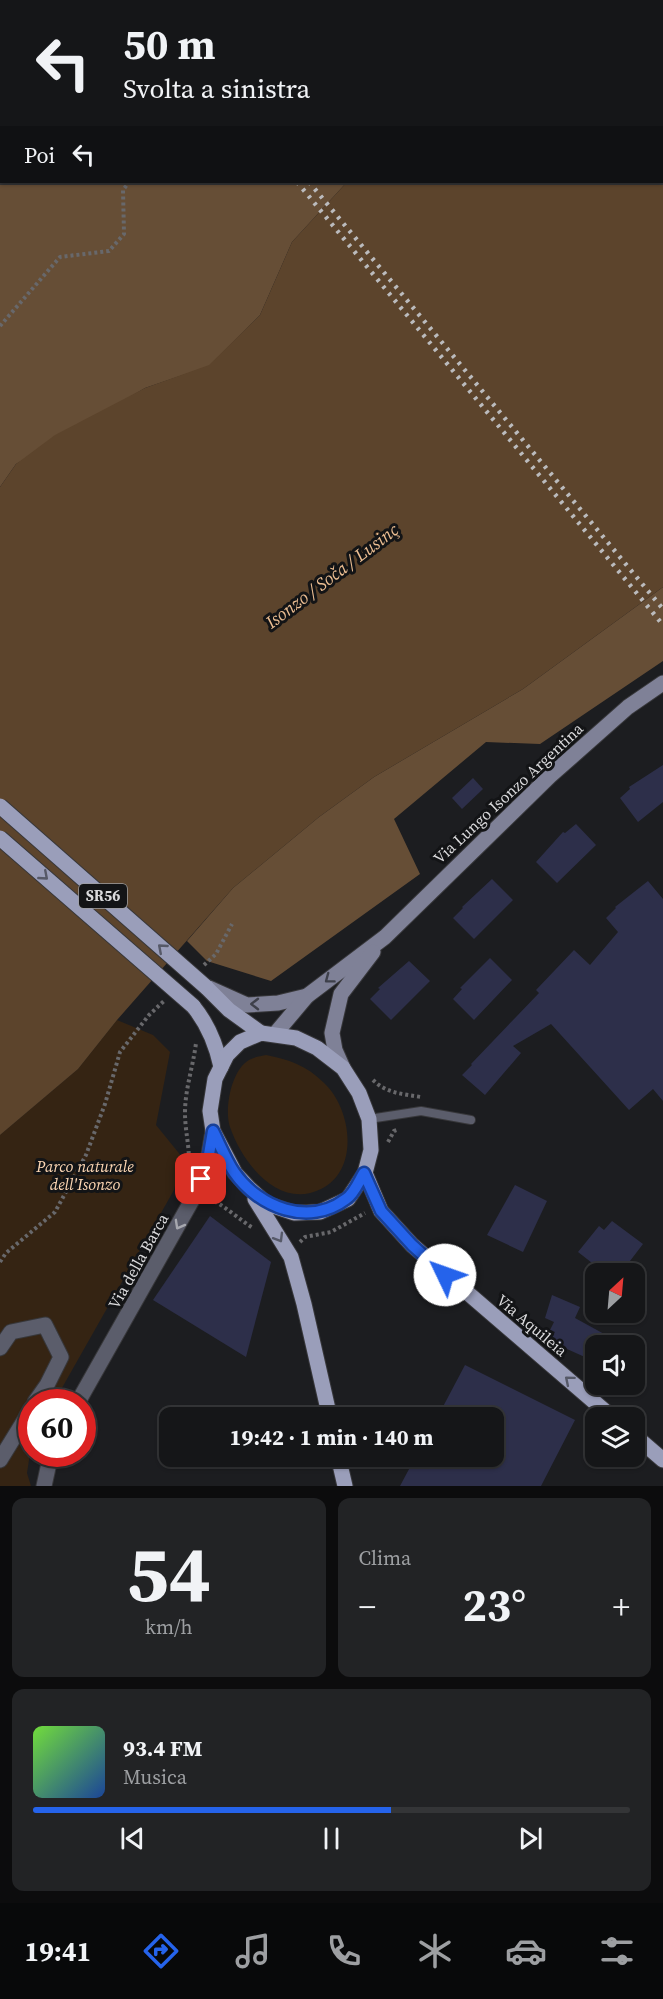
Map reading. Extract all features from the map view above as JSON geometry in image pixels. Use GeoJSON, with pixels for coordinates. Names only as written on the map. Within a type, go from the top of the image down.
{"type":"FeatureCollection","features":[{"type":"Feature","properties":{"kind":"main road","name":"Via Lungo Isonzo Argentina"},"geometry":{"type":"LineString","coordinates":[[268,1034],[307,996],[385,937],[550,776],[628,707],[663,683]]}},
{"type":"Feature","properties":{"kind":"main road","name":"SR56"},"geometry":{"type":"LineString","coordinates":[[0,806],[230,1010],[268,1034]]}},
{"type":"Feature","properties":{"kind":"main road","name":"SR56"},"geometry":{"type":"LineString","coordinates":[[0,838],[193,1006],[204,1020],[217,1048],[221,1067]]}},
{"type":"Feature","properties":{"kind":"main road","name":"Via Lungo Isonzo Argentina"},"geometry":{"type":"LineString","coordinates":[[343,1068],[335,1050],[332,1033],[341,994],[385,937]]}},
{"type":"Feature","properties":{"kind":"main road"},"geometry":{"type":"LineString","coordinates":[[206,987],[247,1005],[278,1003],[307,996]]}},
{"type":"Feature","properties":{"kind":"main road"},"geometry":{"type":"LineString","coordinates":[[268,1034],[296,1038],[317,1048],[343,1068],[359,1093],[369,1119],[370,1150],[364,1173],[348,1199],[320,1212],[294,1213],[267,1204],[235,1173],[213,1131],[210,1110],[215,1079],[227,1055],[240,1042],[268,1034]]}},
{"type":"Feature","properties":{"kind":"main road","name":"Via Aquileia"},"geometry":{"type":"LineString","coordinates":[[364,1173],[381,1211],[412,1245],[601,1407]]}},
{"type":"Feature","properties":{"kind":"main road"},"geometry":{"type":"LineString","coordinates":[[249,1188],[291,1257],[327,1407]]}},
{"type":"Feature","properties":{"kind":"main road"},"geometry":{"type":"LineString","coordinates":[[645,1444],[663,1460]]}},
{"type":"Feature","properties":{"kind":"main road"},"geometry":{"type":"LineString","coordinates":[[341,1467],[345,1486]]}},
{"type":"Feature","properties":{"kind":"street","name":"Via della Barca"},"geometry":{"type":"LineString","coordinates":[[85,1389],[196,1193],[207,1166],[213,1131]]}},
{"type":"Feature","properties":{"kind":"street"},"geometry":{"type":"LineString","coordinates":[[0,1348],[11,1332],[45,1325],[61,1356],[44,1389]]}},
{"type":"Feature","properties":{"kind":"street"},"geometry":{"type":"LineString","coordinates":[[0,1460],[18,1431]]}},
{"type":"Feature","properties":{"kind":"street"},"geometry":{"type":"LineString","coordinates":[[44,1486],[48,1467]]}},
{"type":"Feature","properties":{"kind":"lane"},"geometry":{"type":"LineString","coordinates":[[369,1119],[421,1111],[471,1120]]}},
{"type":"Feature","properties":{"kind":"path"},"geometry":{"type":"LineString","coordinates":[[0,326],[60,256],[110,251],[124,234],[123,190],[128,183]]}},
{"type":"Feature","properties":{"kind":"path"},"geometry":{"type":"LineString","coordinates":[[200,969],[216,954],[232,924]]}},
{"type":"Feature","properties":{"kind":"path"},"geometry":{"type":"LineString","coordinates":[[0,1262],[6,1253],[55,1212],[86,1155],[105,1104],[120,1052],[149,1015],[166,1000]]}},
{"type":"Feature","properties":{"kind":"path"},"geometry":{"type":"LineString","coordinates":[[189,1169],[185,1114],[186,1096],[194,1065],[195,1033]]}},
{"type":"Feature","properties":{"kind":"path"},"geometry":{"type":"LineString","coordinates":[[205,1206],[212,1200],[218,1203],[260,1234]]}},
{"type":"Feature","properties":{"kind":"path"},"geometry":{"type":"LineString","coordinates":[[300,1245],[300,1241],[305,1237],[331,1232],[360,1214],[365,1213],[370,1220]]}},
{"type":"Feature","properties":{"kind":"green space","name":"Parco naturale dell'Isonzo"},"geometry":{"type":"Polygon","coordinates":[[[117,1020],[153,1035],[170,1052],[156,1125],[182,1157],[174,1190],[61,1389],[18,1389],[18,1467],[28,1467],[27,1473],[31,1486],[0,1486],[0,1135],[78,1069],[117,1020]]]}},
{"type":"Feature","properties":{"kind":"green space"},"geometry":{"type":"Polygon","coordinates":[[[266,1055],[304,1067],[333,1093],[340,1107],[348,1138],[346,1154],[342,1168],[333,1180],[321,1189],[306,1194],[291,1193],[277,1188],[253,1168],[243,1155],[230,1127],[228,1111],[233,1081],[249,1060],[266,1055]]]}},
{"type":"Feature","properties":{"kind":"shaded area"},"geometry":{"type":"Polygon","coordinates":[[[0,183],[346,183],[292,242],[260,315],[209,366],[145,388],[16,464],[0,487],[0,183]]]}},
{"type":"Feature","properties":{"kind":"shaded area"},"geometry":{"type":"Polygon","coordinates":[[[663,587],[663,661],[540,744],[486,742],[394,819],[420,874],[271,981],[207,961],[187,941],[233,888],[319,817],[374,777],[523,689],[663,587]]]}},
{"type":"Feature","properties":{"kind":"water","name":"Isonzo / Soča / Lusinç"},"geometry":{"type":"Polygon","coordinates":[[[346,183],[663,183],[663,587],[523,689],[374,777],[319,817],[233,888],[117,1020],[78,1069],[0,1135],[0,487],[16,464],[55,435],[145,388],[209,365],[260,315],[292,242],[346,183]]]}},
{"type":"Feature","properties":{"kind":"building"},"geometry":{"type":"Polygon","coordinates":[[[663,765],[663,802],[638,822],[620,798],[630,789],[629,787],[663,765]]]}},
{"type":"Feature","properties":{"kind":"building"},"geometry":{"type":"Polygon","coordinates":[[[473,778],[483,789],[462,809],[452,798],[473,778]]]}},
{"type":"Feature","properties":{"kind":"building"},"geometry":{"type":"Polygon","coordinates":[[[576,824],[596,845],[557,883],[536,862],[563,832],[565,833],[576,824]]]}},
{"type":"Feature","properties":{"kind":"building"},"geometry":{"type":"Polygon","coordinates":[[[492,879],[513,900],[474,939],[453,918],[492,879]]]}},
{"type":"Feature","properties":{"kind":"building"},"geometry":{"type":"Polygon","coordinates":[[[648,881],[663,899],[663,1101],[653,1089],[629,1110],[551,1024],[513,1046],[521,1053],[485,1095],[462,1075],[539,993],[536,990],[574,950],[590,965],[618,932],[606,918],[615,907],[648,881]]]}},
{"type":"Feature","properties":{"kind":"building"},"geometry":{"type":"Polygon","coordinates":[[[490,958],[512,980],[474,1020],[453,999],[462,989],[460,988],[490,958]]]}},
{"type":"Feature","properties":{"kind":"building"},"geometry":{"type":"Polygon","coordinates":[[[409,961],[430,981],[391,1020],[370,999],[380,989],[378,988],[409,961]]]}},
{"type":"Feature","properties":{"kind":"building"},"geometry":{"type":"Polygon","coordinates":[[[515,1185],[547,1201],[523,1252],[487,1235],[515,1185]]]}},
{"type":"Feature","properties":{"kind":"building"},"geometry":{"type":"Polygon","coordinates":[[[210,1216],[271,1262],[246,1357],[153,1300],[210,1216]]]}},
{"type":"Feature","properties":{"kind":"building"},"geometry":{"type":"Polygon","coordinates":[[[612,1221],[643,1244],[628,1263],[592,1263],[578,1252],[599,1226],[604,1230],[612,1221]]]}},
{"type":"Feature","properties":{"kind":"building"},"geometry":{"type":"Polygon","coordinates":[[[552,1295],[580,1307],[575,1318],[606,1335],[585,1335],[585,1357],[558,1345],[559,1342],[551,1339],[555,1332],[550,1330],[554,1322],[545,1318],[552,1295]]]}},
{"type":"Feature","properties":{"kind":"building"},"geometry":{"type":"Polygon","coordinates":[[[465,1365],[575,1420],[541,1486],[400,1486],[410,1467],[504,1467],[504,1407],[443,1407],[465,1365]]]}},
{"type":"Feature","properties":{"kind":"railway"},"geometry":{"type":"LineString","coordinates":[[298,183],[663,625]]}},
{"type":"Feature","properties":{"kind":"railway"},"geometry":{"type":"LineString","coordinates":[[310,183],[663,609]]}},
{"type":"Feature","properties":{"kind":"route"},"geometry":{"type":"LineString","coordinates":[[201,1179],[207,1166],[213,1131],[235,1173],[249,1188],[267,1204],[294,1213],[320,1212],[348,1199],[364,1173],[381,1211],[412,1245],[445,1275]]}}]}
